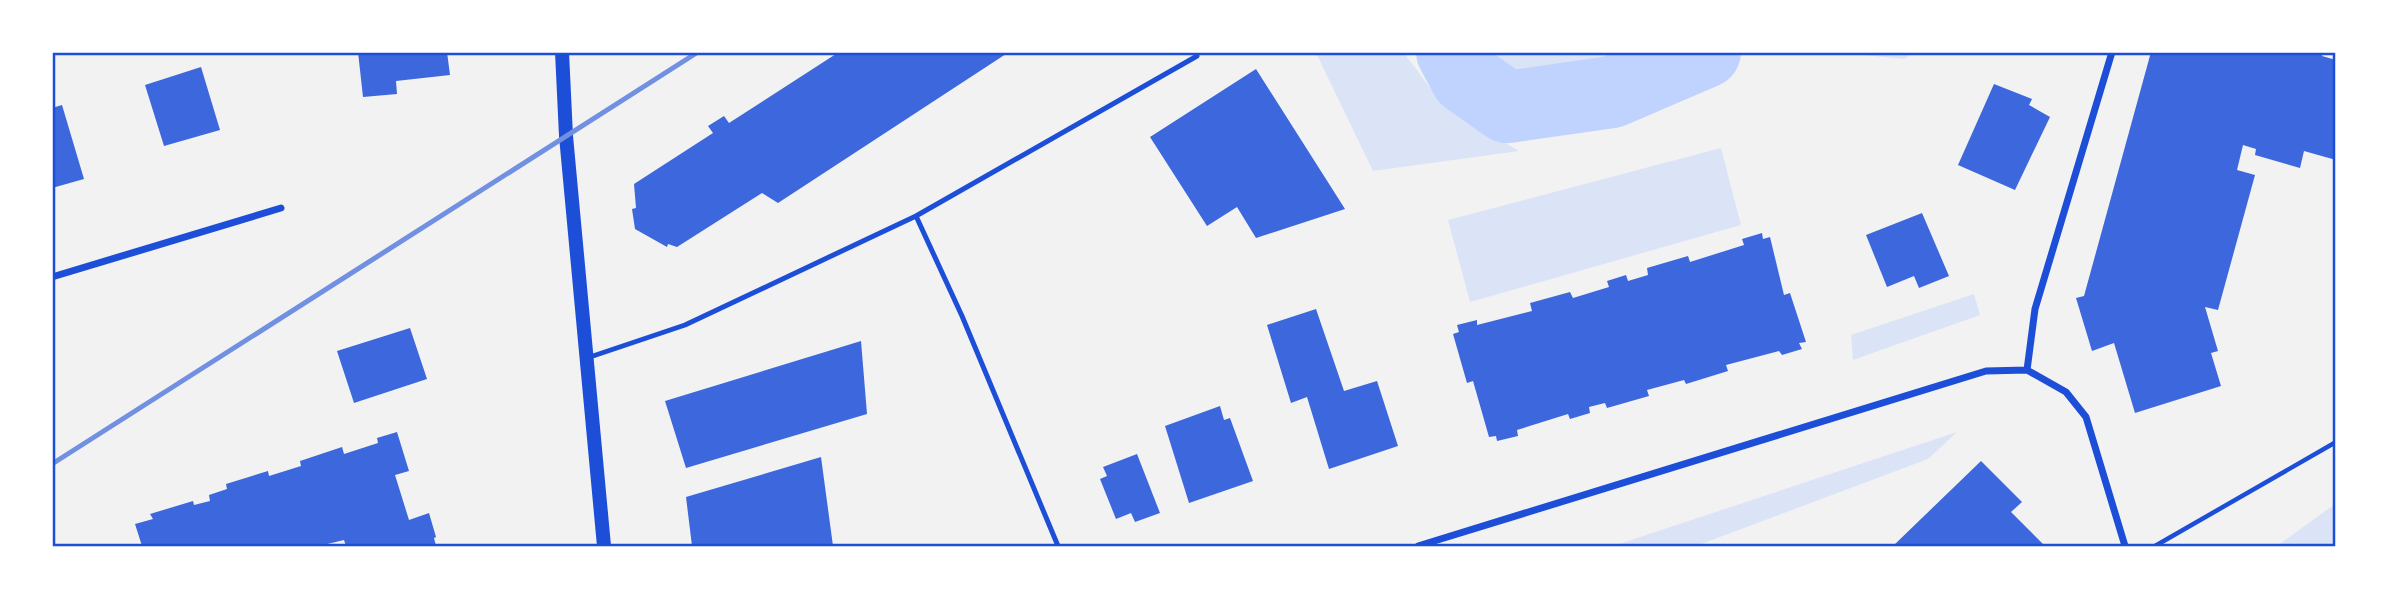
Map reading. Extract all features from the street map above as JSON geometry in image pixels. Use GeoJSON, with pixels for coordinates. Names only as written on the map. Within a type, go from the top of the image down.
{"type":"FeatureCollection","features":[{"type":"Feature","properties":{"kind":"main road"},"geometry":{"type":"LineString","coordinates":[[555,52],[564,101]]}},
{"type":"Feature","properties":{"kind":"main road"},"geometry":{"type":"LineString","coordinates":[[562,52],[564,101],[604,547]]}},
{"type":"Feature","properties":{"kind":"street"},"geometry":{"type":"LineString","coordinates":[[2026,370],[2035,309],[2112,52]]}},
{"type":"Feature","properties":{"kind":"street"},"geometry":{"type":"LineString","coordinates":[[52,277],[281,208]]}},
{"type":"Feature","properties":{"kind":"street"},"geometry":{"type":"LineString","coordinates":[[1418,547],[1986,371],[2026,370],[2066,393],[2086,417],[2125,547]]}},
{"type":"Feature","properties":{"kind":"lane"},"geometry":{"type":"LineString","coordinates":[[587,358],[685,326],[916,216],[1198,56]]}},
{"type":"Feature","properties":{"kind":"lane"},"geometry":{"type":"LineString","coordinates":[[916,216],[1000,404],[1058,547]]}},
{"type":"Feature","properties":{"kind":"path"},"geometry":{"type":"LineString","coordinates":[[2155,547],[2336,442]]}},
{"type":"Feature","properties":{"kind":"shaded area"},"geometry":{"type":"Polygon","coordinates":[[[1843,52],[1913,53],[1904,59],[1843,52]]]}},
{"type":"Feature","properties":{"kind":"shaded area"},"geometry":{"type":"Polygon","coordinates":[[[1316,53],[1404,53],[1443,105],[1519,151],[1373,171],[1316,53]]]}},
{"type":"Feature","properties":{"kind":"shaded area"},"geometry":{"type":"Polygon","coordinates":[[[1483,53],[1655,53],[1530,87],[1483,53]]]}},
{"type":"Feature","properties":{"kind":"shaded area"},"geometry":{"type":"Polygon","coordinates":[[[1721,148],[1741,225],[1470,302],[1448,220],[1721,148]]]}},
{"type":"Feature","properties":{"kind":"shaded area"},"geometry":{"type":"Polygon","coordinates":[[[1974,294],[1980,315],[1853,360],[1851,335],[1974,294]]]}},
{"type":"Feature","properties":{"kind":"shaded area"},"geometry":{"type":"Polygon","coordinates":[[[1957,432],[1928,459],[1696,546],[1613,546],[1957,432]]]}},
{"type":"Feature","properties":{"kind":"shaded area"},"geometry":{"type":"Polygon","coordinates":[[[2335,504],[2335,546],[2277,546],[2335,504]]]}},
{"type":"Feature","properties":{"kind":"building"},"geometry":{"type":"Polygon","coordinates":[[[358,52],[447,52],[450,75],[396,81],[397,94],[363,97],[358,52]]]}},
{"type":"Feature","properties":{"kind":"building"},"geometry":{"type":"Polygon","coordinates":[[[839,52],[1009,52],[778,203],[762,193],[677,247],[668,244],[667,247],[635,229],[632,209],[636,208],[634,184],[713,133],[708,126],[724,116],[729,123],[839,52]]]}},
{"type":"Feature","properties":{"kind":"building"},"geometry":{"type":"Polygon","coordinates":[[[2151,52],[2323,52],[2322,56],[2336,60],[2336,160],[2304,151],[2300,168],[2255,155],[2256,149],[2243,145],[2237,170],[2255,175],[2218,310],[2205,307],[2218,351],[2211,353],[2221,386],[2135,413],[2114,343],[2092,351],[2076,298],[2084,296],[2151,52]]]}},
{"type":"Feature","properties":{"kind":"building"},"geometry":{"type":"Polygon","coordinates":[[[201,67],[220,130],[164,146],[145,85],[201,67]]]}},
{"type":"Feature","properties":{"kind":"building"},"geometry":{"type":"Polygon","coordinates":[[[1256,69],[1345,209],[1256,238],[1237,207],[1207,226],[1150,137],[1256,69]]]}},
{"type":"Feature","properties":{"kind":"building"},"geometry":{"type":"Polygon","coordinates":[[[1994,84],[2032,99],[2029,105],[2050,117],[2015,190],[1958,165],[1994,84]]]}},
{"type":"Feature","properties":{"kind":"building"},"geometry":{"type":"Polygon","coordinates":[[[62,105],[84,179],[52,188],[52,108],[62,105]]]}},
{"type":"Feature","properties":{"kind":"building"},"geometry":{"type":"Polygon","coordinates":[[[1922,213],[1949,276],[1919,288],[1914,276],[1887,287],[1866,235],[1922,213]]]}},
{"type":"Feature","properties":{"kind":"building"},"geometry":{"type":"Polygon","coordinates":[[[1762,233],[1763,239],[1770,237],[1784,295],[1790,293],[1806,342],[1799,343],[1802,349],[1782,355],[1779,351],[1726,365],[1728,371],[1686,384],[1684,380],[1647,390],[1649,396],[1607,408],[1605,403],[1589,407],[1590,413],[1570,419],[1568,414],[1517,430],[1518,436],[1497,441],[1496,436],[1489,437],[1473,381],[1467,383],[1453,334],[1459,332],[1457,325],[1477,320],[1477,325],[1532,311],[1530,303],[1570,292],[1573,298],[1609,287],[1607,281],[1626,275],[1628,281],[1648,275],[1647,268],[1688,256],[1690,262],[1744,245],[1742,239],[1762,233]]]}},
{"type":"Feature","properties":{"kind":"building"},"geometry":{"type":"Polygon","coordinates":[[[1316,309],[1344,391],[1377,381],[1398,446],[1329,469],[1307,397],[1291,403],[1267,325],[1316,309]]]}},
{"type":"Feature","properties":{"kind":"building"},"geometry":{"type":"Polygon","coordinates":[[[410,328],[427,379],[354,403],[337,351],[410,328]]]}},
{"type":"Feature","properties":{"kind":"building"},"geometry":{"type":"Polygon","coordinates":[[[861,341],[867,414],[686,468],[665,401],[861,341]]]}},
{"type":"Feature","properties":{"kind":"building"},"geometry":{"type":"Polygon","coordinates":[[[1220,406],[1224,420],[1230,418],[1253,481],[1189,503],[1165,426],[1220,406]]]}},
{"type":"Feature","properties":{"kind":"building"},"geometry":{"type":"Polygon","coordinates":[[[397,432],[409,471],[395,475],[409,520],[429,513],[436,546],[346,546],[344,540],[319,546],[142,546],[135,524],[153,519],[150,514],[193,501],[194,505],[210,501],[209,495],[227,489],[226,484],[268,471],[269,476],[301,466],[300,461],[342,447],[344,454],[378,443],[377,438],[397,432]]]}},
{"type":"Feature","properties":{"kind":"building"},"geometry":{"type":"Polygon","coordinates":[[[1137,454],[1160,513],[1135,522],[1131,513],[1116,519],[1100,479],[1107,476],[1103,467],[1137,454]]]}},
{"type":"Feature","properties":{"kind":"building"},"geometry":{"type":"Polygon","coordinates":[[[821,457],[833,546],[692,546],[686,497],[821,457]]]}},
{"type":"Feature","properties":{"kind":"building"},"geometry":{"type":"Polygon","coordinates":[[[1981,461],[2022,502],[2011,512],[2043,544],[2041,546],[1893,546],[1981,461]]]}},
{"type":"Feature","properties":{"kind":"waterway"},"geometry":{"type":"LineString","coordinates":[[1452,52],[1466,78],[1507,107],[1612,92],[1705,52]]}},
{"type":"Feature","properties":{"kind":"railway"},"geometry":{"type":"LineString","coordinates":[[52,464],[698,52]]}}]}
